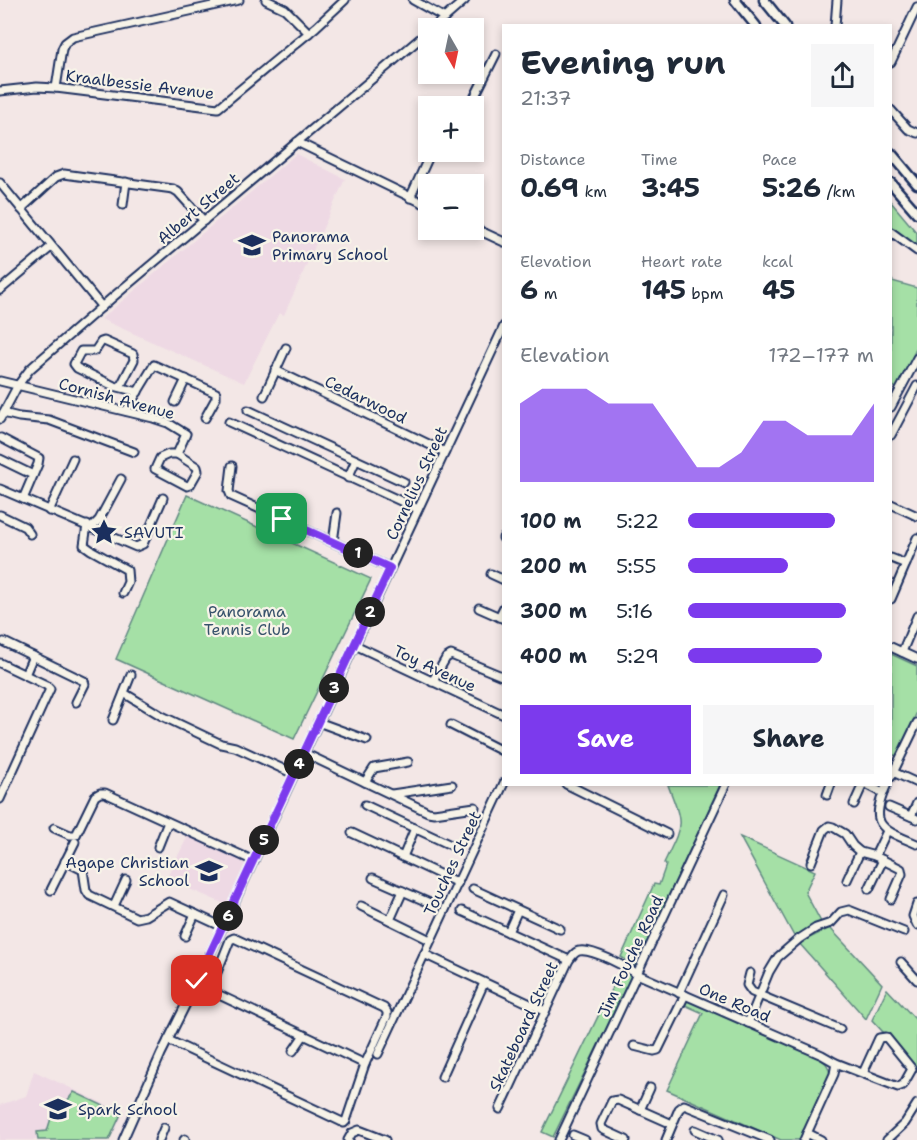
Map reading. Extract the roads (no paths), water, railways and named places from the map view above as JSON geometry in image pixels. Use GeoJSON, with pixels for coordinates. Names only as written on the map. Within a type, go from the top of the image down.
{"type":"FeatureCollection","features":[{"type":"Feature","properties":{"kind":"main road"},"geometry":{"type":"LineString","coordinates":[[735,0],[754,24]]}},
{"type":"Feature","properties":{"kind":"main road"},"geometry":{"type":"LineString","coordinates":[[764,0],[783,24]]}},
{"type":"Feature","properties":{"kind":"main road"},"geometry":{"type":"LineString","coordinates":[[892,147],[917,176]]}},
{"type":"Feature","properties":{"kind":"main road"},"geometry":{"type":"LineString","coordinates":[[892,154],[917,184]]}},
{"type":"Feature","properties":{"kind":"main road"},"geometry":{"type":"LineString","coordinates":[[892,184],[917,213]]}},
{"type":"Feature","properties":{"kind":"street"},"geometry":{"type":"LineString","coordinates":[[56,88],[62,49],[65,43],[73,37],[239,0]]}},
{"type":"Feature","properties":{"kind":"street"},"geometry":{"type":"LineString","coordinates":[[266,0],[285,9],[309,33]]}},
{"type":"Feature","properties":{"kind":"street","name":"Kraalbessie Avenue"},"geometry":{"type":"LineString","coordinates":[[0,91],[37,87],[56,88],[218,108],[309,33],[345,0]]}},
{"type":"Feature","properties":{"kind":"street"},"geometry":{"type":"LineString","coordinates":[[413,0],[445,18],[465,0]]}},
{"type":"Feature","properties":{"kind":"street"},"geometry":{"type":"LineString","coordinates":[[835,24],[837,0]]}},
{"type":"Feature","properties":{"kind":"street"},"geometry":{"type":"LineString","coordinates":[[892,60],[917,7]]}},
{"type":"Feature","properties":{"kind":"street","name":"Albert Street"},"geometry":{"type":"LineString","coordinates":[[1,416],[18,385],[30,369],[418,41]]}},
{"type":"Feature","properties":{"kind":"street"},"geometry":{"type":"LineString","coordinates":[[475,96],[496,54]]}},
{"type":"Feature","properties":{"kind":"street"},"geometry":{"type":"LineString","coordinates":[[892,111],[908,129],[917,133]]}},
{"type":"Feature","properties":{"kind":"street"},"geometry":{"type":"LineString","coordinates":[[297,142],[418,201]]}},
{"type":"Feature","properties":{"kind":"street"},"geometry":{"type":"LineString","coordinates":[[410,198],[426,162]]}},
{"type":"Feature","properties":{"kind":"street"},"geometry":{"type":"LineString","coordinates":[[21,208],[61,175],[175,190],[204,221]]}},
{"type":"Feature","properties":{"kind":"street"},"geometry":{"type":"LineString","coordinates":[[123,205],[126,182]]}},
{"type":"Feature","properties":{"kind":"street"},"geometry":{"type":"LineString","coordinates":[[0,183],[102,307]]}},
{"type":"Feature","properties":{"kind":"street"},"geometry":{"type":"LineString","coordinates":[[484,233],[502,241]]}},
{"type":"Feature","properties":{"kind":"street"},"geometry":{"type":"LineString","coordinates":[[892,233],[917,251]]}},
{"type":"Feature","properties":{"kind":"street"},"geometry":{"type":"LineString","coordinates":[[0,290],[51,247]]}},
{"type":"Feature","properties":{"kind":"street","name":"Cornelius Street"},"geometry":{"type":"LineString","coordinates":[[123,1140],[502,330]]}},
{"type":"Feature","properties":{"kind":"street"},"geometry":{"type":"LineString","coordinates":[[120,387],[134,360],[133,354],[104,341],[95,351],[81,351],[75,364],[77,368],[120,387],[138,392]]}},
{"type":"Feature","properties":{"kind":"street"},"geometry":{"type":"LineString","coordinates":[[264,396],[286,348]]}},
{"type":"Feature","properties":{"kind":"street"},"geometry":{"type":"LineString","coordinates":[[892,405],[917,358]]}},
{"type":"Feature","properties":{"kind":"street"},"geometry":{"type":"LineString","coordinates":[[126,411],[153,365],[216,393],[216,398],[205,418]]}},
{"type":"Feature","properties":{"kind":"street","name":"Cedarwood"},"geometry":{"type":"LineString","coordinates":[[275,370],[445,452]]}},
{"type":"Feature","properties":{"kind":"street"},"geometry":{"type":"LineString","coordinates":[[175,402],[186,379]]}},
{"type":"Feature","properties":{"kind":"street","name":"Cornish Avenue"},"geometry":{"type":"LineString","coordinates":[[0,381],[158,420],[184,431],[185,439],[177,454]]}},
{"type":"Feature","properties":{"kind":"street"},"geometry":{"type":"LineString","coordinates":[[892,433],[917,386]]}},
{"type":"Feature","properties":{"kind":"street"},"geometry":{"type":"LineString","coordinates":[[248,410],[404,482]]}},
{"type":"Feature","properties":{"kind":"street"},"geometry":{"type":"LineString","coordinates":[[1,416],[49,420],[134,452]]}},
{"type":"Feature","properties":{"kind":"street"},"geometry":{"type":"LineString","coordinates":[[229,422],[418,509]]}},
{"type":"Feature","properties":{"kind":"street"},"geometry":{"type":"LineString","coordinates":[[1,438],[39,458],[39,463],[23,499]]}},
{"type":"Feature","properties":{"kind":"street"},"geometry":{"type":"LineString","coordinates":[[177,454],[198,468],[188,486],[155,468],[161,457],[177,454]]}},
{"type":"Feature","properties":{"kind":"street"},"geometry":{"type":"LineString","coordinates":[[0,459],[33,476]]}},
{"type":"Feature","properties":{"kind":"street"},"geometry":{"type":"LineString","coordinates":[[49,511],[73,459]]}},
{"type":"Feature","properties":{"kind":"street"},"geometry":{"type":"LineString","coordinates":[[348,478],[356,460]]}},
{"type":"Feature","properties":{"kind":"street"},"geometry":{"type":"LineString","coordinates":[[232,466],[229,491],[231,496],[390,568]]}},
{"type":"Feature","properties":{"kind":"street"},"geometry":{"type":"LineString","coordinates":[[121,479],[99,520],[92,527],[84,545],[127,570],[128,584],[123,592]]}},
{"type":"Feature","properties":{"kind":"street"},"geometry":{"type":"LineString","coordinates":[[0,489],[132,545],[140,546],[163,498]]}},
{"type":"Feature","properties":{"kind":"street"},"geometry":{"type":"LineString","coordinates":[[892,504],[917,516]]}},
{"type":"Feature","properties":{"kind":"street"},"geometry":{"type":"LineString","coordinates":[[333,542],[337,513]]}},
{"type":"Feature","properties":{"kind":"street"},"geometry":{"type":"LineString","coordinates":[[0,515],[25,527],[30,534]]}},
{"type":"Feature","properties":{"kind":"street"},"geometry":{"type":"LineString","coordinates":[[892,597],[917,538]]}},
{"type":"Feature","properties":{"kind":"street"},"geometry":{"type":"LineString","coordinates":[[892,558],[906,564]]}},
{"type":"Feature","properties":{"kind":"street"},"geometry":{"type":"LineString","coordinates":[[491,574],[502,579]]}},
{"type":"Feature","properties":{"kind":"street"},"geometry":{"type":"LineString","coordinates":[[480,608],[502,618]]}},
{"type":"Feature","properties":{"kind":"street"},"geometry":{"type":"LineString","coordinates":[[902,652],[917,616]]}},
{"type":"Feature","properties":{"kind":"street"},"geometry":{"type":"LineString","coordinates":[[4,642],[84,681],[85,684],[76,702]]}},
{"type":"Feature","properties":{"kind":"street","name":"Toy Avenue"},"geometry":{"type":"LineString","coordinates":[[355,645],[502,714]]}},
{"type":"Feature","properties":{"kind":"street"},"geometry":{"type":"LineString","coordinates":[[892,647],[917,659]]}},
{"type":"Feature","properties":{"kind":"street"},"geometry":{"type":"LineString","coordinates":[[432,682],[446,658],[452,655],[502,676]]}},
{"type":"Feature","properties":{"kind":"street"},"geometry":{"type":"LineString","coordinates":[[25,675],[33,656]]}},
{"type":"Feature","properties":{"kind":"street"},"geometry":{"type":"LineString","coordinates":[[0,663],[46,685],[50,690],[0,799]]}},
{"type":"Feature","properties":{"kind":"street"},"geometry":{"type":"LineString","coordinates":[[113,720],[131,675]]}},
{"type":"Feature","properties":{"kind":"street"},"geometry":{"type":"LineString","coordinates":[[124,693],[162,716],[221,744],[235,747],[294,774]]}},
{"type":"Feature","properties":{"kind":"street"},"geometry":{"type":"LineString","coordinates":[[318,722],[367,740]]}},
{"type":"Feature","properties":{"kind":"street"},"geometry":{"type":"LineString","coordinates":[[917,723],[892,774],[917,783]]}},
{"type":"Feature","properties":{"kind":"street"},"geometry":{"type":"LineString","coordinates":[[452,725],[502,751]]}},
{"type":"Feature","properties":{"kind":"street"},"geometry":{"type":"LineString","coordinates":[[304,753],[431,813],[475,807]]}},
{"type":"Feature","properties":{"kind":"street"},"geometry":{"type":"LineString","coordinates":[[365,782],[374,768],[408,762]]}},
{"type":"Feature","properties":{"kind":"street"},"geometry":{"type":"LineString","coordinates":[[392,794],[452,785]]}},
{"type":"Feature","properties":{"kind":"street","name":"Touches Street"},"geometry":{"type":"LineString","coordinates":[[378,1054],[503,786]]}},
{"type":"Feature","properties":{"kind":"street","name":"Jim Fouche Road"},"geometry":{"type":"LineString","coordinates":[[559,1140],[725,786]]}},
{"type":"Feature","properties":{"kind":"street"},"geometry":{"type":"LineString","coordinates":[[827,795],[830,786]]}},
{"type":"Feature","properties":{"kind":"street"},"geometry":{"type":"LineString","coordinates":[[854,804],[863,786]]}},
{"type":"Feature","properties":{"kind":"street"},"geometry":{"type":"LineString","coordinates":[[868,786],[884,793]]}},
{"type":"Feature","properties":{"kind":"street"},"geometry":{"type":"LineString","coordinates":[[886,786],[878,816],[882,826],[887,831],[917,844]]}},
{"type":"Feature","properties":{"kind":"street"},"geometry":{"type":"LineString","coordinates":[[584,788],[667,834]]}},
{"type":"Feature","properties":{"kind":"street"},"geometry":{"type":"LineString","coordinates":[[54,828],[70,835],[76,835],[95,796],[105,792],[254,861]]}},
{"type":"Feature","properties":{"kind":"street"},"geometry":{"type":"LineString","coordinates":[[889,807],[914,818],[917,803]]}},
{"type":"Feature","properties":{"kind":"street"},"geometry":{"type":"LineString","coordinates":[[365,805],[457,848]]}},
{"type":"Feature","properties":{"kind":"street"},"geometry":{"type":"LineString","coordinates":[[158,847],[168,822]]}},
{"type":"Feature","properties":{"kind":"street"},"geometry":{"type":"LineString","coordinates":[[811,863],[824,830],[829,826],[833,827],[845,834],[860,852],[876,856],[900,868],[902,871],[891,899]]}},
{"type":"Feature","properties":{"kind":"street"},"geometry":{"type":"LineString","coordinates":[[403,857],[416,828]]}},
{"type":"Feature","properties":{"kind":"street"},"geometry":{"type":"LineString","coordinates":[[876,856],[887,831]]}},
{"type":"Feature","properties":{"kind":"street"},"geometry":{"type":"LineString","coordinates":[[352,833],[458,883]]}},
{"type":"Feature","properties":{"kind":"street"},"geometry":{"type":"LineString","coordinates":[[51,890],[75,842]]}},
{"type":"Feature","properties":{"kind":"street"},"geometry":{"type":"LineString","coordinates":[[848,880],[860,852]]}},
{"type":"Feature","properties":{"kind":"street"},"geometry":{"type":"LineString","coordinates":[[869,890],[883,860]]}},
{"type":"Feature","properties":{"kind":"street"},"geometry":{"type":"LineString","coordinates":[[65,861],[83,870],[89,895],[137,918],[146,916],[169,902],[222,927]]}},
{"type":"Feature","properties":{"kind":"street"},"geometry":{"type":"LineString","coordinates":[[373,878],[432,904]]}},
{"type":"Feature","properties":{"kind":"street"},"geometry":{"type":"LineString","coordinates":[[114,906],[126,880]]}},
{"type":"Feature","properties":{"kind":"street"},"geometry":{"type":"LineString","coordinates":[[473,889],[560,929]]}},
{"type":"Feature","properties":{"kind":"street"},"geometry":{"type":"LineString","coordinates":[[390,920],[403,891]]}},
{"type":"Feature","properties":{"kind":"street"},"geometry":{"type":"LineString","coordinates":[[634,1046],[658,1050],[724,895]]}},
{"type":"Feature","properties":{"kind":"street"},"geometry":{"type":"LineString","coordinates":[[917,904],[913,916],[917,925]]}},
{"type":"Feature","properties":{"kind":"street"},"geometry":{"type":"LineString","coordinates":[[361,906],[430,940]]}},
{"type":"Feature","properties":{"kind":"street"},"geometry":{"type":"LineString","coordinates":[[508,932],[518,910]]}},
{"type":"Feature","properties":{"kind":"street"},"geometry":{"type":"LineString","coordinates":[[748,1023],[778,957],[816,928],[831,923],[841,912],[849,910],[904,932]]}},
{"type":"Feature","properties":{"kind":"street"},"geometry":{"type":"LineString","coordinates":[[462,911],[569,960]]}},
{"type":"Feature","properties":{"kind":"street"},"geometry":{"type":"LineString","coordinates":[[185,936],[195,914]]}},
{"type":"Feature","properties":{"kind":"street"},"geometry":{"type":"LineString","coordinates":[[168,1040],[343,1123],[346,1121],[365,1064],[387,1016],[384,1008],[234,938],[230,940],[210,990]]}},
{"type":"Feature","properties":{"kind":"street","name":"Skateboard Street"},"geometry":{"type":"LineString","coordinates":[[500,1109],[544,1011],[569,960],[576,952],[584,951],[621,963],[637,974]]}},
{"type":"Feature","properties":{"kind":"street"},"geometry":{"type":"LineString","coordinates":[[424,954],[544,1011]]}},
{"type":"Feature","properties":{"kind":"street"},"geometry":{"type":"LineString","coordinates":[[901,962],[917,980]]}},
{"type":"Feature","properties":{"kind":"street"},"geometry":{"type":"LineString","coordinates":[[750,972],[747,985],[752,992],[840,1029]]}},
{"type":"Feature","properties":{"kind":"street","name":"One Road"},"geometry":{"type":"LineString","coordinates":[[637,974],[822,1054],[836,1063],[900,1087],[912,1069],[886,1037],[882,1036],[862,1072]]}},
{"type":"Feature","properties":{"kind":"street"},"geometry":{"type":"LineString","coordinates":[[442,1077],[484,983]]}},
{"type":"Feature","properties":{"kind":"street"},"geometry":{"type":"LineString","coordinates":[[196,984],[365,1064]]}},
{"type":"Feature","properties":{"kind":"street"},"geometry":{"type":"LineString","coordinates":[[293,1051],[304,1035]]}},
{"type":"Feature","properties":{"kind":"street"},"geometry":{"type":"LineString","coordinates":[[821,1140],[806,1137],[834,1074],[836,1063]]}},
{"type":"Feature","properties":{"kind":"street"},"geometry":{"type":"LineString","coordinates":[[640,1110],[650,1088]]}},
{"type":"Feature","properties":{"kind":"street"},"geometry":{"type":"LineString","coordinates":[[626,1140],[602,1129],[601,1124],[610,1103],[618,1100],[672,1124]]}},
{"type":"Feature","properties":{"kind":"street"},"geometry":{"type":"LineString","coordinates":[[886,1140],[905,1123],[917,1104]]}},
{"type":"Feature","properties":{"kind":"street"},"geometry":{"type":"LineString","coordinates":[[666,1140],[681,1106],[686,1105],[770,1140]]}},
{"type":"Feature","properties":{"kind":"street"},"geometry":{"type":"LineString","coordinates":[[159,1140],[164,1128]]}},
{"type":"Feature","properties":{"kind":"street"},"geometry":{"type":"LineString","coordinates":[[348,1140],[356,1130],[363,1130],[385,1140]]}},
{"type":"Feature","properties":{"kind":"street"},"geometry":{"type":"LineString","coordinates":[[695,1130],[718,1140]]}},
{"type":"Feature","properties":{"kind":"street"},"geometry":{"type":"LineString","coordinates":[[573,1135],[585,1140]]}},
{"type":"Feature","properties":{"kind":"place","name":"Panorama Primary School"},"geometry":{"type":"Point","coordinates":[252,245]}},
{"type":"Feature","properties":{"kind":"place","name":"SAVUTI"},"geometry":{"type":"Point","coordinates":[104,532]}},
{"type":"Feature","properties":{"kind":"place","name":"Agape Christian School"},"geometry":{"type":"Point","coordinates":[209,871]}},
{"type":"Feature","properties":{"kind":"place","name":"Spark School"},"geometry":{"type":"Point","coordinates":[58,1109]}},
{"type":"Feature","properties":{"kind":"park label","name":"Panorama Tennis Club"},"geometry":{"type":"Point","coordinates":[247,620]}}]}
